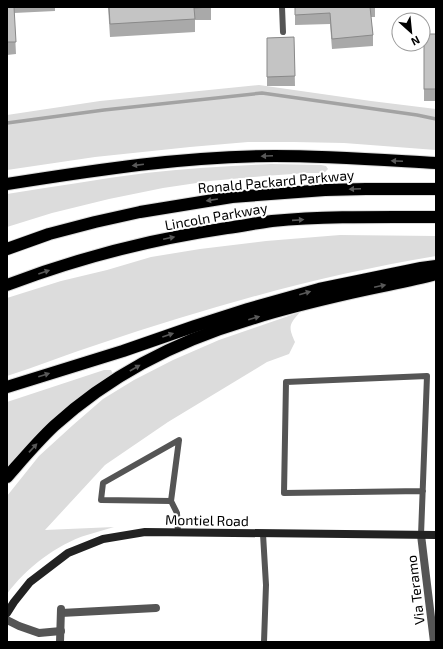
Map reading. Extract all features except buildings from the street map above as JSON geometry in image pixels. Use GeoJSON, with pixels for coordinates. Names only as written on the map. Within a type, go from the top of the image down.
{"type":"FeatureCollection","features":[{"type":"Feature","properties":{"kind":"highway"},"geometry":{"type":"LineString","coordinates":[[7,184],[106,168],[232,157],[329,157],[436,163]]}},
{"type":"Feature","properties":{"kind":"highway","name":"Ronald Packard Parkway"},"geometry":{"type":"LineString","coordinates":[[49,234],[140,212],[232,197],[366,188],[436,189]]}},
{"type":"Feature","properties":{"kind":"highway","name":"Lincoln Parkway"},"geometry":{"type":"LineString","coordinates":[[7,285],[63,265],[122,249],[195,233],[272,221],[349,216],[436,218]]}},
{"type":"Feature","properties":{"kind":"highway"},"geometry":{"type":"LineString","coordinates":[[7,241],[49,234]]}},
{"type":"Feature","properties":{"kind":"highway"},"geometry":{"type":"LineString","coordinates":[[7,249],[49,234]]}},
{"type":"Feature","properties":{"kind":"highway"},"geometry":{"type":"LineString","coordinates":[[7,387],[123,351],[194,326],[319,289],[436,266]]}},
{"type":"Feature","properties":{"kind":"highway"},"geometry":{"type":"LineString","coordinates":[[7,477],[53,427],[79,405],[108,384],[168,350],[196,338],[247,320],[355,292],[436,274]]}},
{"type":"Feature","properties":{"kind":"street","name":"Montiel Road"},"geometry":{"type":"LineString","coordinates":[[7,613],[30,582],[68,553],[103,539],[145,532],[436,535]]}},
{"type":"Feature","properties":{"kind":"street","name":"Via Teramo"},"geometry":{"type":"LineString","coordinates":[[421,535],[434,642]]}},
{"type":"Feature","properties":{"kind":"street"},"geometry":{"type":"LineString","coordinates":[[60,642],[61,611],[156,608]]}},
{"type":"Feature","properties":{"kind":"street"},"geometry":{"type":"LineString","coordinates":[[7,620],[39,633],[61,631]]}},
{"type":"Feature","properties":{"kind":"lane"},"geometry":{"type":"LineString","coordinates":[[282,7],[283,32]]}},
{"type":"Feature","properties":{"kind":"lane"},"geometry":{"type":"LineString","coordinates":[[421,535],[423,491],[426,376],[286,382],[284,493],[423,491]]}},
{"type":"Feature","properties":{"kind":"lane"},"geometry":{"type":"LineString","coordinates":[[171,501],[102,500],[103,483],[179,440],[171,501],[177,513],[178,533]]}},
{"type":"Feature","properties":{"kind":"lane"},"geometry":{"type":"LineString","coordinates":[[263,534],[266,585],[264,642]]}},
{"type":"Feature","properties":{"kind":"shaded area"},"geometry":{"type":"Polygon","coordinates":[[[259,85],[436,109],[436,150],[344,143],[248,142],[95,157],[7,170],[7,115],[100,101],[259,85]]]}},
{"type":"Feature","properties":{"kind":"shaded area"},"geometry":{"type":"Polygon","coordinates":[[[271,164],[321,165],[326,166],[328,169],[321,173],[210,181],[163,188],[52,213],[7,227],[7,194],[146,173],[192,168],[271,164]]]}},
{"type":"Feature","properties":{"kind":"shaded area"},"geometry":{"type":"Polygon","coordinates":[[[340,235],[436,236],[436,256],[308,282],[266,293],[140,330],[7,376],[7,298],[61,281],[107,270],[151,257],[266,241],[340,235]]]}},
{"type":"Feature","properties":{"kind":"shaded area"},"geometry":{"type":"Polygon","coordinates":[[[300,312],[291,326],[291,332],[295,342],[289,354],[267,362],[168,422],[105,465],[45,530],[114,527],[64,544],[42,558],[14,585],[7,594],[7,496],[39,456],[103,399],[134,380],[173,360],[219,340],[300,312]]]}},
{"type":"Feature","properties":{"kind":"shaded area"},"geometry":{"type":"Polygon","coordinates":[[[104,370],[111,370],[113,374],[48,425],[7,468],[7,402],[104,370]]]}},
{"type":"Feature","properties":{"kind":"waterway"},"geometry":{"type":"LineString","coordinates":[[7,123],[104,110],[262,93],[436,119]]}}]}
